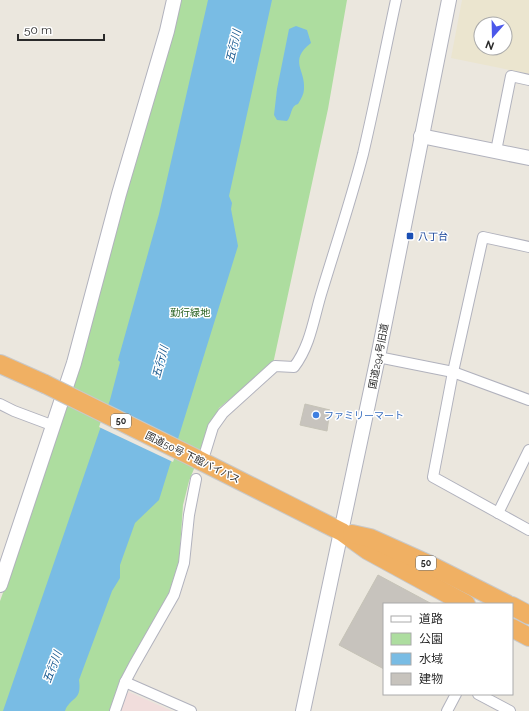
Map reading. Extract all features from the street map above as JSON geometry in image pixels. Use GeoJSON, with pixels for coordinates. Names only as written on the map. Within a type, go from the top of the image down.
{"type":"FeatureCollection","features":[{"type":"Feature","properties":{"kind":"highway","name":"国道50号 下館バイパス"},"geometry":{"type":"LineString","coordinates":[[0,364],[201,456],[342,532],[368,550],[464,603]]}},
{"type":"Feature","properties":{"kind":"highway","name":"国道50号 下館バイパス"},"geometry":{"type":"LineString","coordinates":[[342,532],[370,538],[428,564],[505,603]]}},
{"type":"Feature","properties":{"kind":"highway"},"geometry":{"type":"LineString","coordinates":[[513,607],[529,615]]}},
{"type":"Feature","properties":{"kind":"highway"},"geometry":{"type":"LineString","coordinates":[[513,629],[529,637]]}},
{"type":"Feature","properties":{"kind":"street"},"geometry":{"type":"LineString","coordinates":[[0,585],[74,363],[119,194],[167,31],[174,0]]}},
{"type":"Feature","properties":{"kind":"street"},"geometry":{"type":"LineString","coordinates":[[201,456],[222,413],[275,366],[294,367],[300,360],[312,329],[316,310],[342,228],[363,154],[396,0]]}},
{"type":"Feature","properties":{"kind":"street","name":"国道294号旧道"},"geometry":{"type":"LineString","coordinates":[[303,711],[378,357],[449,0]]}},
{"type":"Feature","properties":{"kind":"street"},"geometry":{"type":"LineString","coordinates":[[496,151],[511,76],[529,80]]}},
{"type":"Feature","properties":{"kind":"street"},"geometry":{"type":"LineString","coordinates":[[421,136],[529,158]]}},
{"type":"Feature","properties":{"kind":"street"},"geometry":{"type":"LineString","coordinates":[[529,247],[483,238],[453,372],[433,477],[529,530]]}},
{"type":"Feature","properties":{"kind":"street"},"geometry":{"type":"LineString","coordinates":[[378,357],[453,372],[529,400]]}},
{"type":"Feature","properties":{"kind":"street"},"geometry":{"type":"LineString","coordinates":[[0,404],[14,411],[54,426]]}},
{"type":"Feature","properties":{"kind":"street"},"geometry":{"type":"LineString","coordinates":[[498,513],[528,456]]}},
{"type":"Feature","properties":{"kind":"street"},"geometry":{"type":"LineString","coordinates":[[116,711],[125,682],[174,596],[184,563],[188,515],[196,479]]}},
{"type":"Feature","properties":{"kind":"street"},"geometry":{"type":"LineString","coordinates":[[125,682],[191,711]]}},
{"type":"Feature","properties":{"kind":"street"},"geometry":{"type":"LineString","coordinates":[[447,711],[455,695]]}},
{"type":"Feature","properties":{"kind":"street"},"geometry":{"type":"LineString","coordinates":[[480,695],[510,711]]}},
{"type":"Feature","properties":{"kind":"shaded area"},"geometry":{"type":"Polygon","coordinates":[[[462,0],[529,0],[529,74],[451,58],[462,0]]]}},
{"type":"Feature","properties":{"kind":"shaded area"},"geometry":{"type":"Polygon","coordinates":[[[129,692],[172,711],[119,711],[125,695],[129,692]]]}},
{"type":"Feature","properties":{"kind":"green space","name":"勤行緑地"},"geometry":{"type":"Polygon","coordinates":[[[180,0],[347,0],[328,109],[273,364],[219,408],[189,481],[183,505],[179,564],[171,590],[111,711],[0,711],[0,601],[32,513],[79,364],[180,0]]]}},
{"type":"Feature","properties":{"kind":"water","name":"五行川"},"geometry":{"type":"Polygon","coordinates":[[[208,0],[272,0],[229,196],[232,203],[231,209],[238,246],[159,500],[135,523],[120,565],[120,578],[112,591],[79,680],[80,687],[77,696],[67,706],[65,711],[3,711],[110,400],[120,362],[118,360],[159,214],[208,0]]]}},
{"type":"Feature","properties":{"kind":"water"},"geometry":{"type":"Polygon","coordinates":[[[296,26],[307,30],[311,43],[304,49],[299,60],[304,82],[304,91],[298,104],[292,109],[290,117],[287,121],[277,120],[274,115],[277,89],[289,29],[296,26]]]}},
{"type":"Feature","properties":{"kind":"pier"},"geometry":{"type":"Polygon","coordinates":[[[106,407],[180,443],[173,462],[99,427],[106,407]]]}},
{"type":"Feature","properties":{"kind":"building","name":"ファミリーマート"},"geometry":{"type":"Polygon","coordinates":[[[305,404],[330,410],[327,431],[300,425],[305,404]]]}},
{"type":"Feature","properties":{"kind":"building"},"geometry":{"type":"Polygon","coordinates":[[[378,575],[430,603],[383,603],[383,668],[339,645],[378,575]]]}},
{"type":"Feature","properties":{"kind":"place","name":"八丁台"},"geometry":{"type":"Point","coordinates":[410,236]}},
{"type":"Feature","properties":{"kind":"place","name":"ファミリーマート"},"geometry":{"type":"Point","coordinates":[316,415]}}]}
